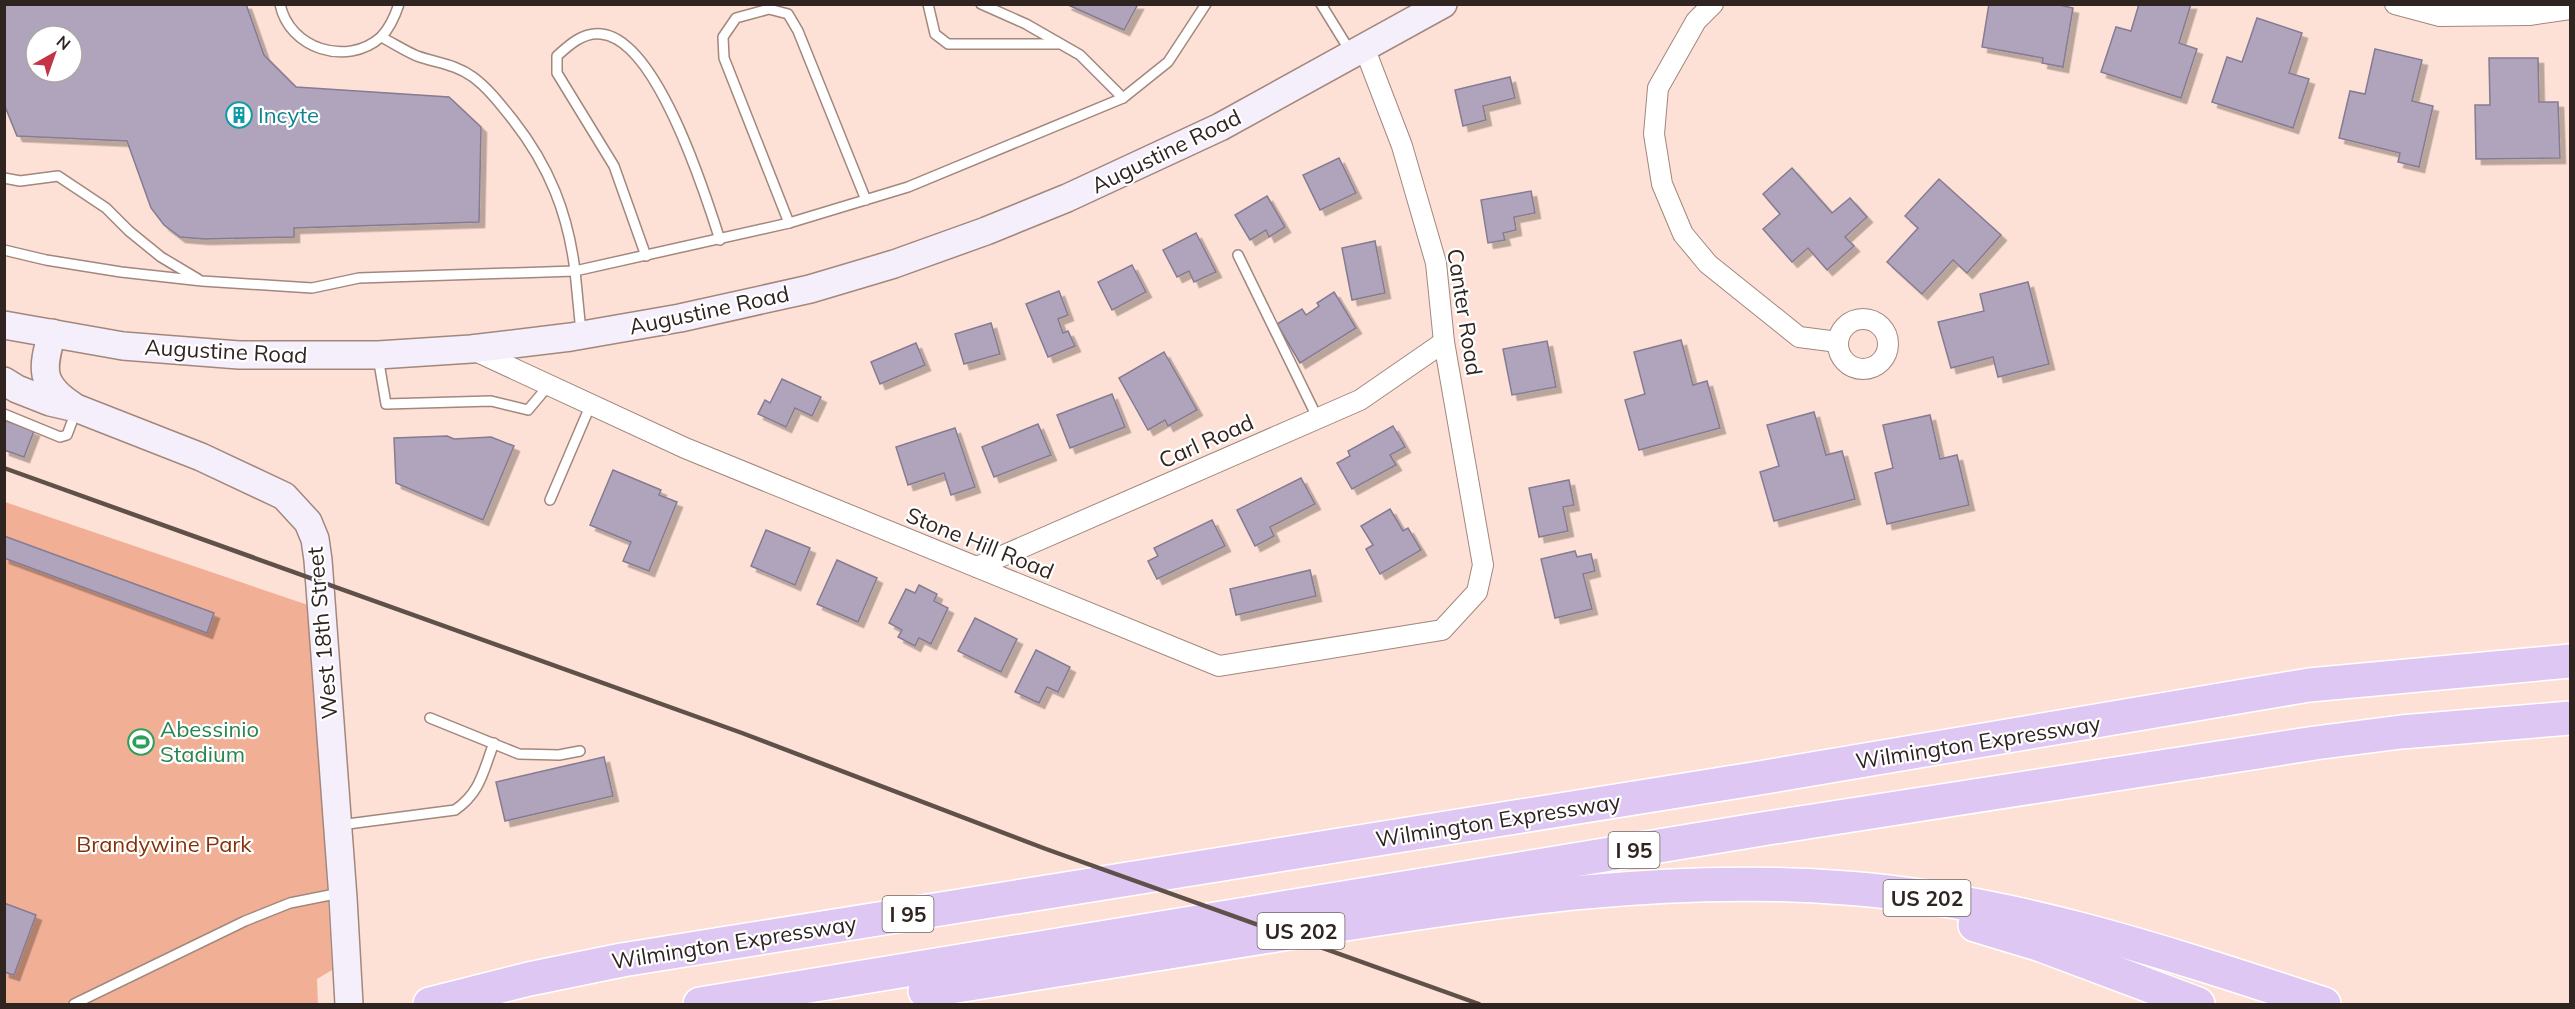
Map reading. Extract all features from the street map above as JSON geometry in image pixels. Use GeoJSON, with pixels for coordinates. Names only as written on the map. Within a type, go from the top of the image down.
{"type":"FeatureCollection","features":[{"type":"Feature","properties":{"kind":"highway","name":"Wilmington Expressway"},"geometry":{"type":"LineString","coordinates":[[430,1005],[529,979],[622,960],[1753,779],[2309,685],[2571,661]]}},
{"type":"Feature","properties":{"kind":"highway","name":"I 95"},"geometry":{"type":"LineString","coordinates":[[700,1005],[1768,828],[2315,743],[2401,732],[2571,718]]}},
{"type":"Feature","properties":{"kind":"highway","name":"US 202"},"geometry":{"type":"LineString","coordinates":[[838,1005],[1394,916],[1556,894],[1648,886],[1767,884],[1848,888],[2007,911],[2129,941],[2324,1005]]}},
{"type":"Feature","properties":{"kind":"highway"},"geometry":{"type":"LineString","coordinates":[[1767,884],[1977,926],[2051,948],[2198,1005]]}},
{"type":"Feature","properties":{"kind":"street","name":"Augustine Road"},"geometry":{"type":"LineString","coordinates":[[4,325],[123,346],[239,355],[378,355],[471,349],[680,318],[810,289],[894,264],[986,231],[1066,198],[1220,127],[1443,4]]}},
{"type":"Feature","properties":{"kind":"street"},"geometry":{"type":"LineString","coordinates":[[1713,4],[1696,21],[1658,88],[1654,134],[1662,184],[1683,234],[1708,264],[1800,337],[1838,342]]}},
{"type":"Feature","properties":{"kind":"street"},"geometry":{"type":"LineString","coordinates":[[2395,4],[2440,16],[2529,15],[2571,9]]}},
{"type":"Feature","properties":{"kind":"street","name":"Canter Road"},"geometry":{"type":"LineString","coordinates":[[1359,51],[1402,146],[1436,263],[1444,342],[1483,565],[1477,592]]}},
{"type":"Feature","properties":{"kind":"street","name":"West 18th Street"},"geometry":{"type":"LineString","coordinates":[[52,333],[45,362],[45,376],[57,396],[76,408]]}},
{"type":"Feature","properties":{"kind":"street","name":"Carl Road"},"geometry":{"type":"LineString","coordinates":[[977,567],[1360,400],[1444,342]]}},
{"type":"Feature","properties":{"kind":"street","name":"Stone Hill Road"},"geometry":{"type":"LineString","coordinates":[[471,349],[685,448],[1220,666],[1442,630],[1477,592]]}},
{"type":"Feature","properties":{"kind":"street","name":"West 18th Street"},"geometry":{"type":"LineString","coordinates":[[9,385],[50,402],[76,408],[201,457],[267,486],[284,496],[308,522],[315,539],[318,560],[343,892],[349,1005]]}},
{"type":"Feature","properties":{"kind":"lane"},"geometry":{"type":"LineString","coordinates":[[280,4],[282,13],[292,30],[306,43],[324,51],[344,53],[363,48],[381,37],[393,21],[399,4]]}},
{"type":"Feature","properties":{"kind":"lane"},"geometry":{"type":"LineString","coordinates":[[928,4],[935,34],[948,44],[1061,44]]}},
{"type":"Feature","properties":{"kind":"lane"},"geometry":{"type":"LineString","coordinates":[[981,4],[1026,24],[1080,55],[1123,98]]}},
{"type":"Feature","properties":{"kind":"lane"},"geometry":{"type":"LineString","coordinates":[[5,251],[110,271],[202,281],[312,288],[358,278],[575,271],[789,223],[908,187],[1123,98],[1168,62],[1206,4]]}},
{"type":"Feature","properties":{"kind":"lane"},"geometry":{"type":"LineString","coordinates":[[1321,4],[1359,51]]}},
{"type":"Feature","properties":{"kind":"lane"},"geometry":{"type":"LineString","coordinates":[[789,223],[724,58],[723,37],[736,18],[769,9],[788,14],[798,30],[866,200]]}},
{"type":"Feature","properties":{"kind":"lane"},"geometry":{"type":"LineString","coordinates":[[646,256],[614,166],[557,74],[557,56],[573,40],[600,34],[619,41],[639,58],[672,112],[700,176],[720,240]]}},
{"type":"Feature","properties":{"kind":"lane"},"geometry":{"type":"LineString","coordinates":[[381,37],[418,56],[442,61],[472,76],[497,99],[532,145],[556,190],[571,242],[581,334]]}},
{"type":"Feature","properties":{"kind":"lane"},"geometry":{"type":"LineString","coordinates":[[4,178],[20,181],[58,176],[106,208],[129,231],[161,257],[202,281]]}},
{"type":"Feature","properties":{"kind":"lane"},"geometry":{"type":"LineString","coordinates":[[1238,255],[1318,419]]}},
{"type":"Feature","properties":{"kind":"lane"},"geometry":{"type":"LineString","coordinates":[[378,355],[386,404],[491,401],[528,410],[549,385]]}},
{"type":"Feature","properties":{"kind":"lane"},"geometry":{"type":"LineString","coordinates":[[550,500],[591,405]]}},
{"type":"Feature","properties":{"kind":"lane"},"geometry":{"type":"LineString","coordinates":[[4,414],[60,437],[67,435],[76,408]]}},
{"type":"Feature","properties":{"kind":"lane"},"geometry":{"type":"LineString","coordinates":[[429,718],[519,753],[559,755],[580,751]]}},
{"type":"Feature","properties":{"kind":"lane"},"geometry":{"type":"LineString","coordinates":[[338,825],[455,810],[470,800],[476,792],[494,743]]}},
{"type":"Feature","properties":{"kind":"lane"},"geometry":{"type":"LineString","coordinates":[[74,1005],[245,921],[290,903],[343,892]]}},
{"type":"Feature","properties":{"kind":"green space","name":"Brandywine Park"},"geometry":{"type":"Polygon","coordinates":[[[5,502],[311,606],[332,970],[317,979],[318,1004],[5,1004],[5,502]]]}},
{"type":"Feature","properties":{"kind":"building","name":"Incyte"},"geometry":{"type":"Polygon","coordinates":[[[4,4],[246,4],[264,55],[296,87],[449,97],[481,127],[479,222],[294,228],[294,237],[204,239],[180,237],[164,225],[151,208],[127,141],[17,136],[4,104],[4,4]]]}},
{"type":"Feature","properties":{"kind":"building"},"geometry":{"type":"Polygon","coordinates":[[[1066,4],[1138,4],[1124,30],[1066,4]]]}},
{"type":"Feature","properties":{"kind":"building"},"geometry":{"type":"Polygon","coordinates":[[[1989,4],[2055,4],[2073,8],[2063,67],[2042,63],[2043,58],[1982,47],[1989,4]]]}},
{"type":"Feature","properties":{"kind":"building"},"geometry":{"type":"Polygon","coordinates":[[[2139,4],[2191,4],[2179,43],[2197,49],[2181,98],[2101,72],[2116,27],[2131,31],[2139,4]]]}},
{"type":"Feature","properties":{"kind":"building"},"geometry":{"type":"Polygon","coordinates":[[[2257,18],[2302,33],[2289,73],[2309,79],[2293,128],[2212,102],[2227,57],[2242,62],[2257,18]]]}},
{"type":"Feature","properties":{"kind":"building"},"geometry":{"type":"Polygon","coordinates":[[[2375,49],[2422,60],[2412,101],[2433,106],[2419,167],[2398,162],[2400,153],[2339,138],[2350,91],[2365,94],[2375,49]]]}},
{"type":"Feature","properties":{"kind":"building"},"geometry":{"type":"Polygon","coordinates":[[[2489,58],[2538,58],[2539,102],[2558,102],[2560,158],[2476,159],[2475,105],[2490,105],[2489,58]]]}},
{"type":"Feature","properties":{"kind":"building"},"geometry":{"type":"Polygon","coordinates":[[[1510,77],[1515,98],[1483,106],[1486,120],[1463,126],[1455,90],[1510,77]]]}},
{"type":"Feature","properties":{"kind":"building"},"geometry":{"type":"Polygon","coordinates":[[[1339,158],[1356,193],[1320,210],[1303,175],[1339,158]]]}},
{"type":"Feature","properties":{"kind":"building"},"geometry":{"type":"Polygon","coordinates":[[[1792,168],[1832,213],[1850,198],[1867,217],[1845,237],[1854,246],[1827,270],[1808,248],[1792,262],[1763,229],[1780,214],[1763,194],[1792,168]]]}},
{"type":"Feature","properties":{"kind":"building"},"geometry":{"type":"Polygon","coordinates":[[[1939,179],[2001,235],[1967,273],[1953,260],[1922,294],[1887,262],[1918,228],[1905,216],[1939,179]]]}},
{"type":"Feature","properties":{"kind":"building"},"geometry":{"type":"Polygon","coordinates":[[[1531,191],[1535,213],[1514,217],[1516,230],[1503,233],[1505,240],[1488,243],[1481,200],[1531,191]]]}},
{"type":"Feature","properties":{"kind":"building"},"geometry":{"type":"Polygon","coordinates":[[[1267,196],[1285,227],[1269,237],[1266,230],[1250,240],[1235,215],[1267,196]]]}},
{"type":"Feature","properties":{"kind":"building"},"geometry":{"type":"Polygon","coordinates":[[[1196,233],[1216,272],[1194,282],[1189,271],[1177,277],[1163,250],[1196,233]]]}},
{"type":"Feature","properties":{"kind":"building"},"geometry":{"type":"Polygon","coordinates":[[[1375,241],[1385,293],[1352,300],[1342,248],[1375,241]]]}},
{"type":"Feature","properties":{"kind":"building"},"geometry":{"type":"Polygon","coordinates":[[[1132,265],[1146,292],[1112,310],[1098,282],[1132,265]]]}},
{"type":"Feature","properties":{"kind":"building"},"geometry":{"type":"Polygon","coordinates":[[[2028,282],[2049,364],[1998,377],[1993,357],[1951,368],[1938,322],[1984,311],[1980,294],[2028,282]]]}},
{"type":"Feature","properties":{"kind":"building"},"geometry":{"type":"Polygon","coordinates":[[[1059,291],[1068,315],[1058,319],[1063,333],[1068,331],[1075,346],[1048,357],[1026,304],[1059,291]]]}},
{"type":"Feature","properties":{"kind":"building"},"geometry":{"type":"Polygon","coordinates":[[[1334,292],[1356,328],[1300,363],[1277,324],[1302,309],[1306,315],[1319,306],[1317,303],[1334,292]]]}},
{"type":"Feature","properties":{"kind":"building"},"geometry":{"type":"Polygon","coordinates":[[[991,323],[1000,354],[964,364],[955,334],[991,323]]]}},
{"type":"Feature","properties":{"kind":"building"},"geometry":{"type":"Polygon","coordinates":[[[1681,340],[1693,385],[1707,381],[1720,428],[1639,450],[1625,400],[1645,394],[1634,352],[1681,340]]]}},
{"type":"Feature","properties":{"kind":"building"},"geometry":{"type":"Polygon","coordinates":[[[1547,341],[1556,387],[1512,395],[1503,349],[1547,341]]]}},
{"type":"Feature","properties":{"kind":"building"},"geometry":{"type":"Polygon","coordinates":[[[916,343],[925,365],[880,384],[871,362],[916,343]]]}},
{"type":"Feature","properties":{"kind":"building"},"geometry":{"type":"Polygon","coordinates":[[[1164,352],[1197,410],[1168,426],[1165,420],[1148,430],[1119,378],[1164,352]]]}},
{"type":"Feature","properties":{"kind":"building"},"geometry":{"type":"Polygon","coordinates":[[[782,379],[821,397],[812,416],[795,408],[786,427],[758,414],[765,400],[770,403],[782,379]]]}},
{"type":"Feature","properties":{"kind":"building"},"geometry":{"type":"Polygon","coordinates":[[[1112,394],[1125,427],[1070,448],[1057,415],[1112,394]]]}},
{"type":"Feature","properties":{"kind":"building"},"geometry":{"type":"Polygon","coordinates":[[[1814,412],[1826,455],[1842,451],[1855,499],[1774,521],[1760,472],[1779,466],[1767,425],[1814,412]]]}},
{"type":"Feature","properties":{"kind":"building"},"geometry":{"type":"Polygon","coordinates":[[[1930,415],[1940,459],[1957,455],[1969,505],[1887,524],[1875,473],[1893,468],[1883,425],[1930,415]]]}},
{"type":"Feature","properties":{"kind":"building"},"geometry":{"type":"Polygon","coordinates":[[[4,420],[34,431],[24,457],[4,450],[4,420]]]}},
{"type":"Feature","properties":{"kind":"building"},"geometry":{"type":"Polygon","coordinates":[[[1038,424],[1051,455],[994,477],[982,447],[1038,424]]]}},
{"type":"Feature","properties":{"kind":"building"},"geometry":{"type":"Polygon","coordinates":[[[1393,426],[1405,447],[1390,455],[1396,465],[1352,489],[1337,463],[1350,456],[1348,451],[1393,426]]]}},
{"type":"Feature","properties":{"kind":"building"},"geometry":{"type":"Polygon","coordinates":[[[955,428],[975,487],[951,495],[944,473],[908,485],[896,447],[955,428]]]}},
{"type":"Feature","properties":{"kind":"building"},"geometry":{"type":"Polygon","coordinates":[[[447,436],[454,439],[491,437],[514,446],[483,520],[396,483],[394,438],[447,436]]]}},
{"type":"Feature","properties":{"kind":"building"},"geometry":{"type":"Polygon","coordinates":[[[613,470],[661,490],[659,495],[677,502],[649,571],[623,561],[631,542],[590,525],[613,470]]]}},
{"type":"Feature","properties":{"kind":"building"},"geometry":{"type":"Polygon","coordinates":[[[1301,478],[1315,504],[1270,527],[1274,536],[1255,546],[1237,510],[1301,478]]]}},
{"type":"Feature","properties":{"kind":"building"},"geometry":{"type":"Polygon","coordinates":[[[1569,480],[1574,505],[1563,507],[1568,531],[1539,537],[1529,488],[1569,480]]]}},
{"type":"Feature","properties":{"kind":"building"},"geometry":{"type":"Polygon","coordinates":[[[1390,509],[1403,531],[1408,528],[1421,550],[1380,574],[1366,549],[1373,545],[1361,526],[1390,509]]]}},
{"type":"Feature","properties":{"kind":"building"},"geometry":{"type":"Polygon","coordinates":[[[1212,520],[1225,546],[1157,579],[1148,561],[1158,556],[1154,548],[1212,520]]]}},
{"type":"Feature","properties":{"kind":"building"},"geometry":{"type":"Polygon","coordinates":[[[766,530],[810,548],[795,585],[751,566],[766,530]]]}},
{"type":"Feature","properties":{"kind":"building"},"geometry":{"type":"Polygon","coordinates":[[[4,536],[214,613],[207,633],[4,558],[4,536]]]}},
{"type":"Feature","properties":{"kind":"building"},"geometry":{"type":"Polygon","coordinates":[[[1575,551],[1577,557],[1591,554],[1595,571],[1583,574],[1592,609],[1555,618],[1541,559],[1575,551]]]}},
{"type":"Feature","properties":{"kind":"building"},"geometry":{"type":"Polygon","coordinates":[[[837,560],[877,578],[858,622],[817,604],[837,560]]]}},
{"type":"Feature","properties":{"kind":"building"},"geometry":{"type":"Polygon","coordinates":[[[1310,570],[1316,596],[1236,615],[1230,589],[1310,570]]]}},
{"type":"Feature","properties":{"kind":"building"},"geometry":{"type":"Polygon","coordinates":[[[919,585],[937,594],[934,601],[948,608],[931,644],[919,638],[915,646],[898,637],[902,630],[889,623],[906,589],[915,593],[919,585]]]}},
{"type":"Feature","properties":{"kind":"building"},"geometry":{"type":"Polygon","coordinates":[[[975,618],[1017,639],[1001,672],[958,651],[975,618]]]}},
{"type":"Feature","properties":{"kind":"building"},"geometry":{"type":"Polygon","coordinates":[[[1036,650],[1070,667],[1058,692],[1047,687],[1039,703],[1015,692],[1036,650]]]}},
{"type":"Feature","properties":{"kind":"building"},"geometry":{"type":"Polygon","coordinates":[[[604,757],[613,796],[505,821],[496,782],[604,757]]]}},
{"type":"Feature","properties":{"kind":"building"},"geometry":{"type":"Polygon","coordinates":[[[4,903],[36,915],[14,975],[4,972],[4,903]]]}},
{"type":"Feature","properties":{"kind":"railway"},"geometry":{"type":"LineString","coordinates":[[4,468],[742,733],[1046,849],[1479,1004]]}},
{"type":"Feature","properties":{"kind":"place","name":"Incyte"},"geometry":{"type":"Point","coordinates":[239,115]}},
{"type":"Feature","properties":{"kind":"place","name":"Abessinio Stadium"},"geometry":{"type":"Point","coordinates":[141,742]}}]}
